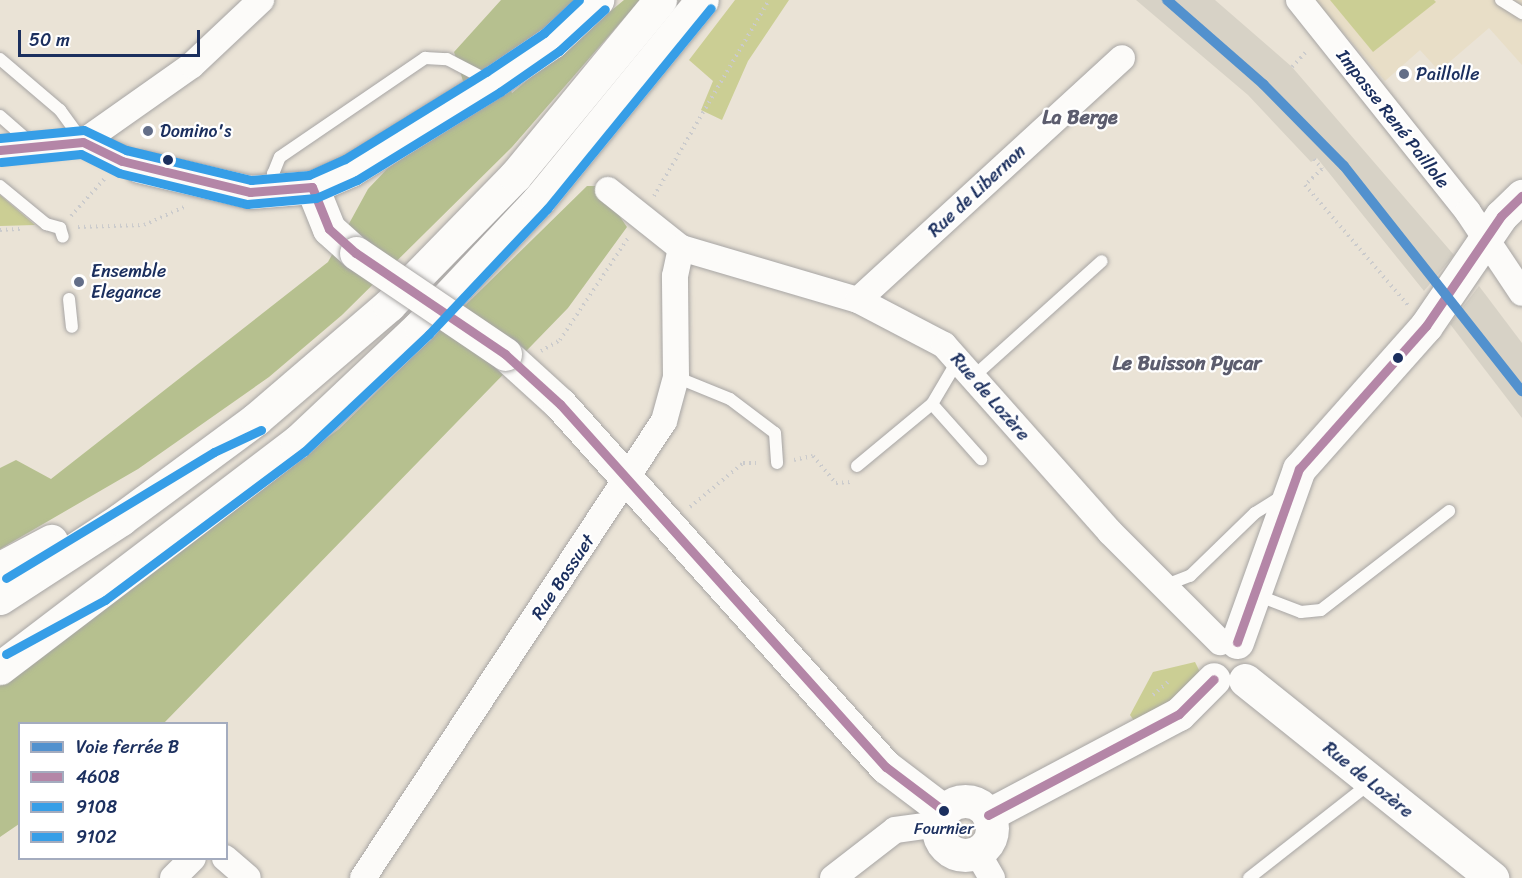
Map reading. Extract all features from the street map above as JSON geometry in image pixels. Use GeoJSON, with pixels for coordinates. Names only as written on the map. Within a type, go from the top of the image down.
{"type":"FeatureCollection","features":[{"type":"Feature","properties":{"kind":"main road"},"geometry":{"type":"LineString","coordinates":[[139,166],[250,192],[278,193],[312,187],[351,170],[494,82],[552,42],[597,0]]}},
{"type":"Feature","properties":{"kind":"main road"},"geometry":{"type":"LineString","coordinates":[[0,598],[121,519],[255,419],[389,304],[515,176],[660,0]]}},
{"type":"Feature","properties":{"kind":"main road"},"geometry":{"type":"LineString","coordinates":[[0,668],[45,638],[99,590],[297,442],[420,326],[538,201],[702,0]]}},
{"type":"Feature","properties":{"kind":"main road"},"geometry":{"type":"LineString","coordinates":[[312,187],[329,229],[356,253],[505,354],[560,404],[886,767],[941,817],[945,848],[985,865],[992,832],[988,815],[967,801],[941,817]]}},
{"type":"Feature","properties":{"kind":"main road"},"geometry":{"type":"LineString","coordinates":[[988,815],[1179,714],[1230,680],[1208,657],[1229,642],[1253,594],[1286,494],[1299,469],[1426,326],[1480,248],[1522,196]]}},
{"type":"Feature","properties":{"kind":"main road"},"geometry":{"type":"LineString","coordinates":[[0,568],[207,441],[255,419]]}},
{"type":"Feature","properties":{"kind":"main road"},"geometry":{"type":"LineString","coordinates":[[0,643],[99,590]]}},
{"type":"Feature","properties":{"kind":"main road","name":"Rue de Lozère"},"geometry":{"type":"LineString","coordinates":[[1230,680],[1371,782],[1492,878]]}},
{"type":"Feature","properties":{"kind":"street"},"geometry":{"type":"LineString","coordinates":[[83,142],[192,65],[261,0]]}},
{"type":"Feature","properties":{"kind":"street","name":"Impasse René Paillole"},"geometry":{"type":"LineString","coordinates":[[1299,0],[1480,248],[1522,293]]}},
{"type":"Feature","properties":{"kind":"street","name":"Rue de Libernon"},"geometry":{"type":"LineString","coordinates":[[858,300],[1122,58]]}},
{"type":"Feature","properties":{"kind":"street"},"geometry":{"type":"LineString","coordinates":[[0,150],[31,143],[83,142],[139,166]]}},
{"type":"Feature","properties":{"kind":"street","name":"Rue de Lozère"},"geometry":{"type":"LineString","coordinates":[[608,190],[681,248],[858,300],[944,345],[1110,532],[1229,642]]}},
{"type":"Feature","properties":{"kind":"street","name":"Rue Bossuet"},"geometry":{"type":"LineString","coordinates":[[363,878],[628,479],[664,421],[676,377],[675,276],[681,248]]}},
{"type":"Feature","properties":{"kind":"street"},"geometry":{"type":"LineString","coordinates":[[833,878],[895,830],[941,817]]}},
{"type":"Feature","properties":{"kind":"street"},"geometry":{"type":"LineString","coordinates":[[173,878],[191,860]]}},
{"type":"Feature","properties":{"kind":"street"},"geometry":{"type":"LineString","coordinates":[[227,860],[248,878]]}},
{"type":"Feature","properties":{"kind":"lane"},"geometry":{"type":"LineString","coordinates":[[1501,0],[1522,13]]}},
{"type":"Feature","properties":{"kind":"lane"},"geometry":{"type":"LineString","coordinates":[[278,193],[273,174],[280,157],[425,58],[447,59],[494,82]]}},
{"type":"Feature","properties":{"kind":"lane"},"geometry":{"type":"LineString","coordinates":[[0,59],[60,110],[83,142]]}},
{"type":"Feature","properties":{"kind":"lane"},"geometry":{"type":"LineString","coordinates":[[0,116],[31,143]]}},
{"type":"Feature","properties":{"kind":"lane"},"geometry":{"type":"LineString","coordinates":[[0,186],[46,224],[62,232]]}},
{"type":"Feature","properties":{"kind":"lane"},"geometry":{"type":"LineString","coordinates":[[857,466],[932,404],[965,368],[1102,261]]}},
{"type":"Feature","properties":{"kind":"lane"},"geometry":{"type":"LineString","coordinates":[[69,299],[72,327]]}},
{"type":"Feature","properties":{"kind":"lane"},"geometry":{"type":"LineString","coordinates":[[676,377],[730,399],[775,433],[777,463]]}},
{"type":"Feature","properties":{"kind":"lane"},"geometry":{"type":"LineString","coordinates":[[932,404],[981,459]]}},
{"type":"Feature","properties":{"kind":"lane"},"geometry":{"type":"LineString","coordinates":[[1166,585],[1190,576],[1255,513],[1286,494]]}},
{"type":"Feature","properties":{"kind":"lane"},"geometry":{"type":"LineString","coordinates":[[1253,594],[1301,612],[1321,610],[1449,511]]}},
{"type":"Feature","properties":{"kind":"lane"},"geometry":{"type":"LineString","coordinates":[[1249,878],[1371,782]]}},
{"type":"Feature","properties":{"kind":"path"},"geometry":{"type":"LineString","coordinates":[[1292,67],[1310,48]]}},
{"type":"Feature","properties":{"kind":"path"},"geometry":{"type":"LineString","coordinates":[[1314,159],[1322,169],[1305,185],[1426,326]]}},
{"type":"Feature","properties":{"kind":"path"},"geometry":{"type":"LineString","coordinates":[[62,232],[108,175]]}},
{"type":"Feature","properties":{"kind":"path"},"geometry":{"type":"LineString","coordinates":[[62,232],[144,225],[190,204]]}},
{"type":"Feature","properties":{"kind":"shaded area"},"geometry":{"type":"Polygon","coordinates":[[[1136,0],[1215,0],[1292,67],[1454,255],[1424,291],[1317,158],[1311,162],[1248,95],[1136,0]]]}},
{"type":"Feature","properties":{"kind":"shaded area"},"geometry":{"type":"Polygon","coordinates":[[[1315,0],[1522,0],[1522,65],[1489,28],[1439,71],[1420,50],[1385,81],[1315,0]]]}},
{"type":"Feature","properties":{"kind":"shaded area"},"geometry":{"type":"Polygon","coordinates":[[[1479,286],[1522,343],[1522,418],[1450,324],[1479,286]]]}},
{"type":"Feature","properties":{"kind":"green space"},"geometry":{"type":"Polygon","coordinates":[[[501,0],[576,0],[500,66],[512,93],[624,0],[640,0],[512,147],[342,315],[269,377],[138,469],[0,549],[0,468],[16,460],[51,479],[328,262],[368,189],[387,169],[472,110],[454,52],[501,0]]]}},
{"type":"Feature","properties":{"kind":"green space"},"geometry":{"type":"Polygon","coordinates":[[[735,0],[789,0],[748,61],[722,120],[701,110],[713,81],[689,60],[735,0]]]}},
{"type":"Feature","properties":{"kind":"green space"},"geometry":{"type":"Polygon","coordinates":[[[1330,0],[1434,0],[1436,2],[1373,52],[1330,0]]]}},
{"type":"Feature","properties":{"kind":"green space"},"geometry":{"type":"Polygon","coordinates":[[[587,186],[599,186],[627,227],[568,308],[165,722],[18,722],[18,825],[0,837],[0,684],[339,429],[587,186]]]}},
{"type":"Feature","properties":{"kind":"green space"},"geometry":{"type":"Polygon","coordinates":[[[0,195],[35,225],[0,226],[0,195]]]}},
{"type":"Feature","properties":{"kind":"green space"},"geometry":{"type":"Polygon","coordinates":[[[1195,662],[1203,678],[1143,734],[1130,715],[1153,672],[1195,662]]]}},
{"type":"Feature","properties":{"kind":"rail line","name":"B"},"geometry":{"type":"LineString","coordinates":[[1167,0],[1263,84],[1344,166],[1522,391]]}},
{"type":"Feature","properties":{"kind":"transit line","name":"9102"},"geometry":{"type":"LineString","coordinates":[[0,138],[84,130],[126,150],[251,180],[309,175],[345,159],[486,72],[544,33],[579,0]]}},
{"type":"Feature","properties":{"kind":"transit line","name":"9108"},"geometry":{"type":"LineString","coordinates":[[6,654],[105,600],[305,451],[429,334],[547,209],[711,8]]}},
{"type":"Feature","properties":{"kind":"transit line","name":"9108"},"geometry":{"type":"LineString","coordinates":[[1,162],[81,154],[119,173],[247,204],[316,198],[357,180],[500,92],[559,51],[605,9]]}},
{"type":"Feature","properties":{"kind":"transit line","name":"4608"},"geometry":{"type":"LineString","coordinates":[[0,150],[83,142],[122,161],[250,192],[312,187]]}},
{"type":"Feature","properties":{"kind":"transit line","name":"4608"},"geometry":{"type":"LineString","coordinates":[[312,187],[329,229],[356,253],[505,354],[560,404],[886,767],[944,811]]}},
{"type":"Feature","properties":{"kind":"transit line","name":"4608"},"geometry":{"type":"LineString","coordinates":[[1237,642],[1299,469],[1426,326],[1501,216],[1522,196]]}},
{"type":"Feature","properties":{"kind":"transit line","name":"9108"},"geometry":{"type":"LineString","coordinates":[[6,578],[214,452],[261,430]]}},
{"type":"Feature","properties":{"kind":"transit line","name":"4608"},"geometry":{"type":"LineString","coordinates":[[988,815],[1179,714],[1214,679]]}},
{"type":"Feature","properties":{"kind":"place","name":"Paillolle"},"geometry":{"type":"Point","coordinates":[1404,74]}},
{"type":"Feature","properties":{"kind":"place","name":"Domino's"},"geometry":{"type":"Point","coordinates":[148,131]}},
{"type":"Feature","properties":{"kind":"place","name":"Ensemble Elegance"},"geometry":{"type":"Point","coordinates":[79,282]}},
{"type":"Feature","properties":{"kind":"place","name":"Fournier"},"geometry":{"type":"Point","coordinates":[944,811]}},
{"type":"Feature","properties":{"kind":"district","name":"La Berge"},"geometry":{"type":"Point","coordinates":[1080,117]}},
{"type":"Feature","properties":{"kind":"district","name":"Le Buisson Pycar"},"geometry":{"type":"Point","coordinates":[1187,363]}}]}
